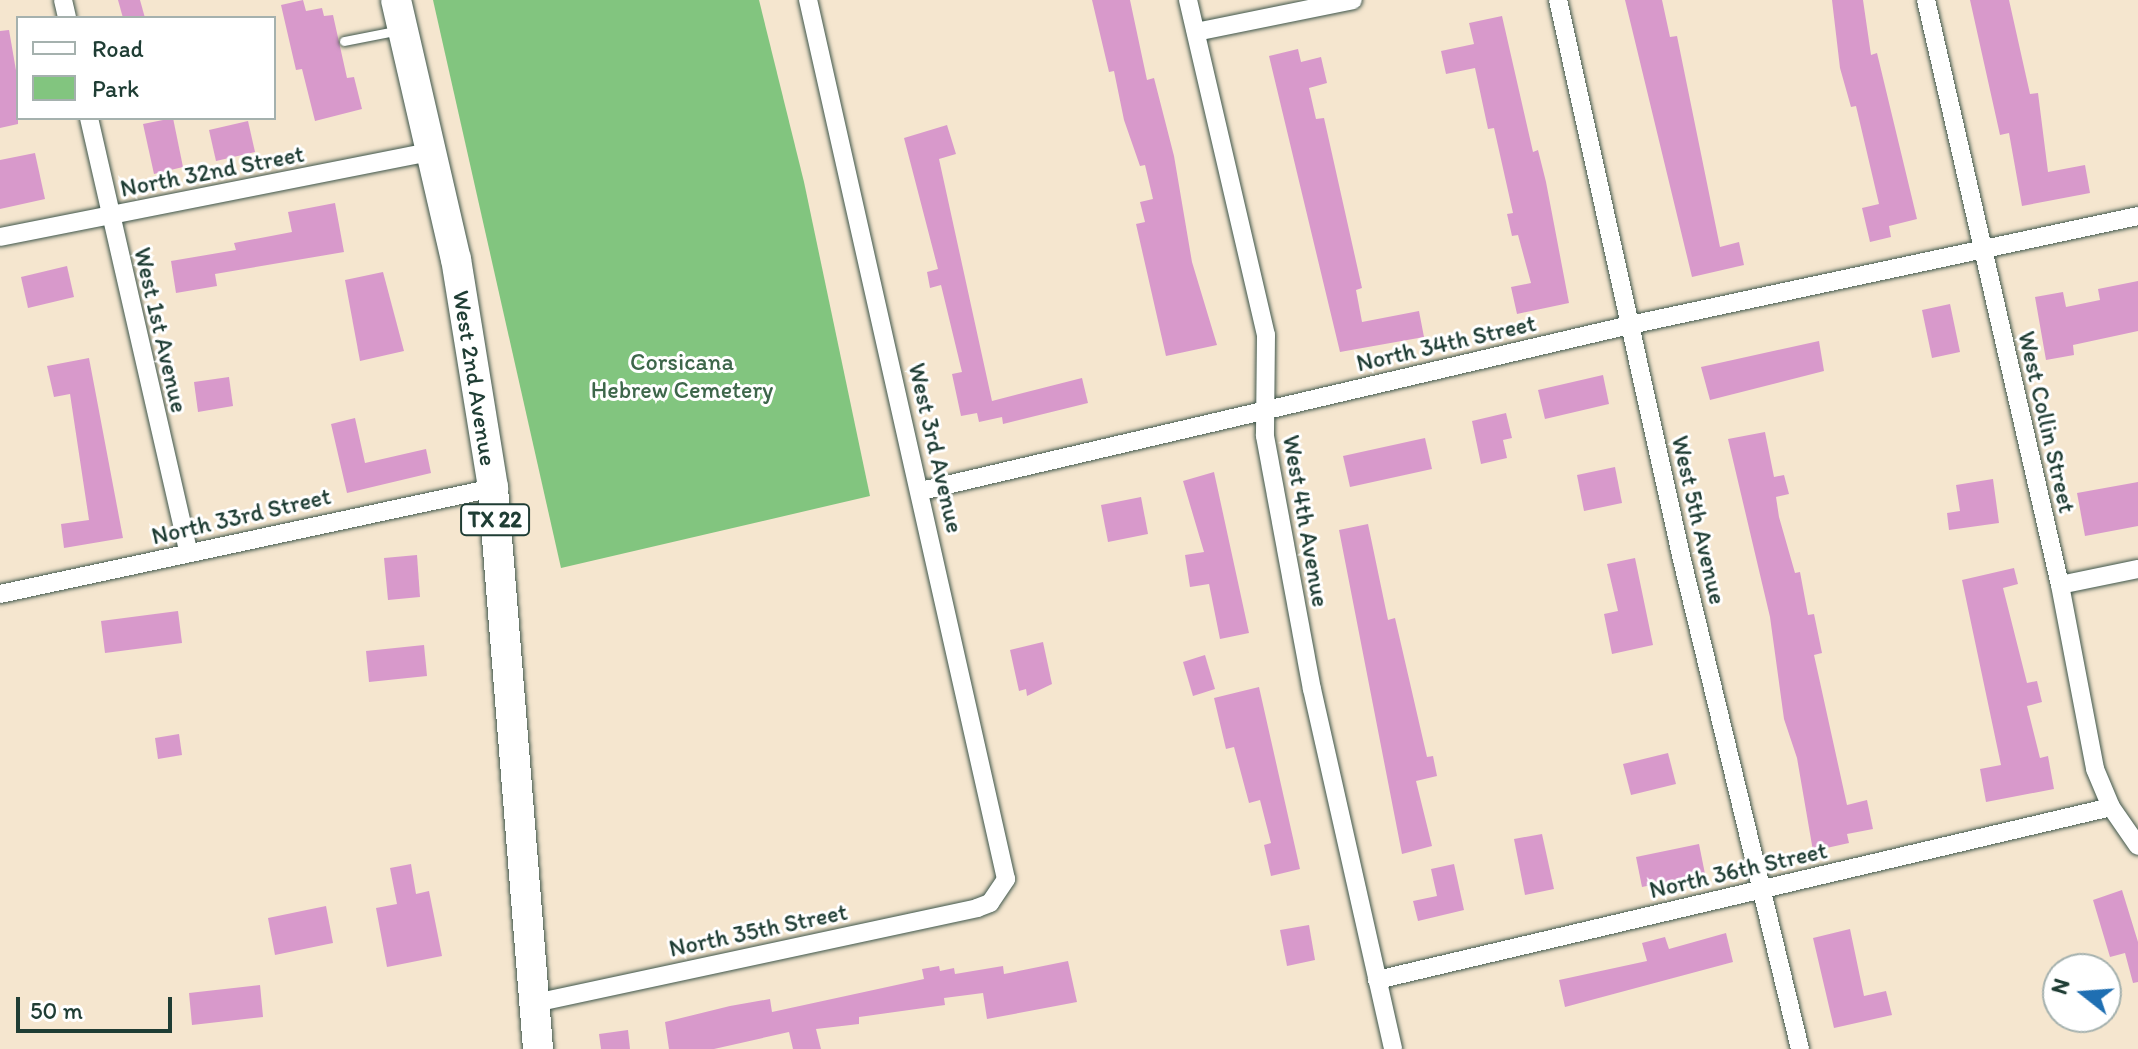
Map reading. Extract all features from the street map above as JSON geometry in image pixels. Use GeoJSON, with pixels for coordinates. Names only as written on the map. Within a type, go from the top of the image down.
{"type":"FeatureCollection","features":[{"type":"Feature","properties":{"kind":"main road","name":"West 2nd Avenue"},"geometry":{"type":"LineString","coordinates":[[396,0],[433,151],[473,347],[493,488],[538,1049]]}},
{"type":"Feature","properties":{"kind":"street","name":"West 3rd Avenue"},"geometry":{"type":"LineString","coordinates":[[808,0],[1003,848],[1006,879],[990,903]]}},
{"type":"Feature","properties":{"kind":"street","name":"West 4th Avenue"},"geometry":{"type":"LineString","coordinates":[[1188,0],[1266,335],[1265,436],[1312,689],[1393,1049]]}},
{"type":"Feature","properties":{"kind":"street"},"geometry":{"type":"LineString","coordinates":[[1196,32],[1353,0]]}},
{"type":"Feature","properties":{"kind":"street","name":"West 5th Avenue"},"geometry":{"type":"LineString","coordinates":[[1558,0],[1630,325],[1800,1049]]}},
{"type":"Feature","properties":{"kind":"street","name":"West Collin Street"},"geometry":{"type":"LineString","coordinates":[[1926,0],[2060,585],[2095,769],[2111,807],[2138,846]]}},
{"type":"Feature","properties":{"kind":"street","name":"West 1st Avenue"},"geometry":{"type":"LineString","coordinates":[[89,120],[189,553]]}},
{"type":"Feature","properties":{"kind":"street","name":"North 32nd Street"},"geometry":{"type":"LineString","coordinates":[[0,237],[433,151]]}},
{"type":"Feature","properties":{"kind":"street","name":"North 34th Street"},"geometry":{"type":"LineString","coordinates":[[921,491],[1630,325],[2138,216]]}},
{"type":"Feature","properties":{"kind":"street","name":"North 33rd Street"},"geometry":{"type":"LineString","coordinates":[[0,594],[493,488]]}},
{"type":"Feature","properties":{"kind":"street"},"geometry":{"type":"LineString","coordinates":[[2060,585],[2138,569]]}},
{"type":"Feature","properties":{"kind":"street","name":"North 36th Street"},"geometry":{"type":"LineString","coordinates":[[1377,980],[2111,807]]}},
{"type":"Feature","properties":{"kind":"street","name":"North 35th Street"},"geometry":{"type":"LineString","coordinates":[[535,1003],[990,903]]}},
{"type":"Feature","properties":{"kind":"lane"},"geometry":{"type":"LineString","coordinates":[[344,41],[403,30]]}},
{"type":"Feature","properties":{"kind":"green space","name":"Corsicana Hebrew Cemetery"},"geometry":{"type":"Polygon","coordinates":[[[433,0],[759,0],[804,182],[870,496],[561,568],[433,0]]]}},
{"type":"Feature","properties":{"kind":"building"},"geometry":{"type":"Polygon","coordinates":[[[118,0],[140,0],[144,16],[122,16],[118,0]]]}},
{"type":"Feature","properties":{"kind":"building"},"geometry":{"type":"Polygon","coordinates":[[[303,0],[306,11],[322,8],[324,16],[333,15],[347,78],[354,77],[362,109],[315,121],[302,69],[296,70],[281,5],[303,0]]]}},
{"type":"Feature","properties":{"kind":"building"},"geometry":{"type":"Polygon","coordinates":[[[1092,0],[1130,0],[1147,80],[1154,78],[1174,156],[1192,262],[1217,345],[1166,356],[1136,224],[1145,222],[1140,202],[1153,199],[1145,165],[1140,166],[1124,120],[1114,71],[1109,72],[1092,0]]]}},
{"type":"Feature","properties":{"kind":"building"},"geometry":{"type":"Polygon","coordinates":[[[1625,0],[1662,0],[1670,37],[1677,36],[1720,247],[1739,242],[1744,265],[1692,277],[1625,0]]]}},
{"type":"Feature","properties":{"kind":"building"},"geometry":{"type":"Polygon","coordinates":[[[1832,0],[1863,0],[1871,55],[1877,53],[1917,219],[1889,226],[1891,237],[1870,242],[1862,208],[1879,204],[1856,106],[1851,107],[1840,68],[1832,0]]]}},
{"type":"Feature","properties":{"kind":"building"},"geometry":{"type":"Polygon","coordinates":[[[1970,0],[2009,0],[2030,94],[2038,93],[2048,172],[2085,165],[2090,193],[2022,206],[2009,133],[2000,135],[1970,0]]]}},
{"type":"Feature","properties":{"kind":"building"},"geometry":{"type":"Polygon","coordinates":[[[1502,16],[1533,152],[1538,150],[1546,182],[1569,303],[1517,314],[1511,287],[1531,283],[1518,235],[1512,236],[1507,214],[1513,213],[1494,128],[1488,129],[1475,68],[1446,74],[1441,51],[1474,44],[1469,23],[1502,16]]]}},
{"type":"Feature","properties":{"kind":"building"},"geometry":{"type":"Polygon","coordinates":[[[9,30],[16,70],[18,124],[0,128],[0,31],[9,30]]]}},
{"type":"Feature","properties":{"kind":"building"},"geometry":{"type":"Polygon","coordinates":[[[1298,49],[1301,62],[1321,57],[1327,83],[1309,88],[1316,119],[1324,118],[1362,288],[1356,290],[1362,322],[1419,311],[1424,337],[1340,352],[1269,56],[1298,49]]]}},
{"type":"Feature","properties":{"kind":"building"},"geometry":{"type":"Polygon","coordinates":[[[173,120],[183,167],[154,174],[143,124],[173,120]]]}},
{"type":"Feature","properties":{"kind":"building"},"geometry":{"type":"Polygon","coordinates":[[[248,121],[255,152],[216,161],[209,130],[248,121]]]}},
{"type":"Feature","properties":{"kind":"building"},"geometry":{"type":"Polygon","coordinates":[[[947,125],[956,154],[939,159],[992,401],[1082,378],[1088,403],[1003,424],[1002,417],[979,422],[977,413],[961,416],[952,374],[962,372],[941,285],[930,288],[927,272],[938,269],[904,138],[947,125]]]}},
{"type":"Feature","properties":{"kind":"building"},"geometry":{"type":"Polygon","coordinates":[[[35,153],[45,199],[0,209],[0,160],[35,153]]]}},
{"type":"Feature","properties":{"kind":"building"},"geometry":{"type":"Polygon","coordinates":[[[335,203],[344,252],[215,274],[217,286],[176,293],[171,261],[236,250],[234,243],[292,232],[288,212],[335,203]]]}},
{"type":"Feature","properties":{"kind":"building"},"geometry":{"type":"Polygon","coordinates":[[[67,266],[74,297],[28,308],[21,277],[67,266]]]}},
{"type":"Feature","properties":{"kind":"building"},"geometry":{"type":"Polygon","coordinates":[[[383,272],[404,351],[360,361],[345,280],[383,272]]]}},
{"type":"Feature","properties":{"kind":"building"},"geometry":{"type":"Polygon","coordinates":[[[2138,281],[2138,331],[2073,345],[2074,355],[2046,360],[2035,297],[2063,292],[2066,307],[2100,300],[2098,289],[2138,281]]]}},
{"type":"Feature","properties":{"kind":"building"},"geometry":{"type":"Polygon","coordinates":[[[1950,304],[1960,352],[1932,358],[1922,310],[1950,304]]]}},
{"type":"Feature","properties":{"kind":"building"},"geometry":{"type":"Polygon","coordinates":[[[1819,341],[1824,371],[1710,400],[1701,367],[1819,341]]]}},
{"type":"Feature","properties":{"kind":"building"},"geometry":{"type":"Polygon","coordinates":[[[89,358],[123,538],[64,548],[61,524],[89,520],[70,394],[54,397],[47,366],[89,358]]]}},
{"type":"Feature","properties":{"kind":"building"},"geometry":{"type":"Polygon","coordinates":[[[1603,375],[1609,404],[1545,419],[1538,390],[1603,375]]]}},
{"type":"Feature","properties":{"kind":"building"},"geometry":{"type":"Polygon","coordinates":[[[229,377],[233,406],[198,412],[194,382],[229,377]]]}},
{"type":"Feature","properties":{"kind":"building"},"geometry":{"type":"Polygon","coordinates":[[[1506,413],[1512,438],[1503,440],[1507,458],[1481,464],[1472,421],[1506,413]]]}},
{"type":"Feature","properties":{"kind":"building"},"geometry":{"type":"Polygon","coordinates":[[[355,418],[365,463],[426,449],[431,473],[347,493],[331,424],[355,418]]]}},
{"type":"Feature","properties":{"kind":"building"},"geometry":{"type":"Polygon","coordinates":[[[1765,432],[1774,477],[1784,475],[1789,494],[1776,497],[1779,517],[1795,573],[1800,572],[1808,615],[1814,614],[1822,653],[1814,655],[1847,805],[1867,800],[1873,829],[1847,834],[1849,843],[1813,851],[1797,758],[1784,719],[1770,617],[1728,439],[1765,432]]]}},
{"type":"Feature","properties":{"kind":"building"},"geometry":{"type":"Polygon","coordinates":[[[1425,438],[1432,469],[1350,487],[1343,456],[1425,438]]]}},
{"type":"Feature","properties":{"kind":"building"},"geometry":{"type":"Polygon","coordinates":[[[1615,467],[1622,503],[1584,511],[1577,475],[1615,467]]]}},
{"type":"Feature","properties":{"kind":"building"},"geometry":{"type":"Polygon","coordinates":[[[1214,472],[1249,633],[1220,639],[1209,584],[1190,587],[1185,555],[1204,552],[1183,481],[1214,472]]]}},
{"type":"Feature","properties":{"kind":"building"},"geometry":{"type":"Polygon","coordinates":[[[1993,479],[1999,523],[1949,530],[1947,513],[1960,511],[1956,485],[1993,479]]]}},
{"type":"Feature","properties":{"kind":"building"},"geometry":{"type":"Polygon","coordinates":[[[2138,482],[2138,526],[2085,536],[2077,493],[2138,482]]]}},
{"type":"Feature","properties":{"kind":"building"},"geometry":{"type":"Polygon","coordinates":[[[1141,497],[1148,534],[1108,542],[1101,505],[1141,497]]]}},
{"type":"Feature","properties":{"kind":"building"},"geometry":{"type":"Polygon","coordinates":[[[1368,524],[1388,620],[1395,618],[1427,757],[1433,756],[1437,776],[1416,781],[1432,846],[1402,854],[1339,530],[1368,524]]]}},
{"type":"Feature","properties":{"kind":"building"},"geometry":{"type":"Polygon","coordinates":[[[417,555],[420,597],[388,600],[384,558],[417,555]]]}},
{"type":"Feature","properties":{"kind":"building"},"geometry":{"type":"Polygon","coordinates":[[[1635,558],[1653,645],[1612,654],[1604,614],[1618,611],[1607,564],[1635,558]]]}},
{"type":"Feature","properties":{"kind":"building"},"geometry":{"type":"Polygon","coordinates":[[[2014,568],[2018,584],[2003,588],[2027,683],[2037,681],[2042,702],[2027,706],[2040,758],[2048,756],[2054,789],[1986,802],[1980,769],[2001,765],[1962,580],[2014,568]]]}},
{"type":"Feature","properties":{"kind":"building"},"geometry":{"type":"Polygon","coordinates":[[[178,611],[182,643],[105,653],[101,621],[178,611]]]}},
{"type":"Feature","properties":{"kind":"building"},"geometry":{"type":"Polygon","coordinates":[[[1043,642],[1052,684],[1027,696],[1026,689],[1019,691],[1010,650],[1043,642]]]}},
{"type":"Feature","properties":{"kind":"building"},"geometry":{"type":"Polygon","coordinates":[[[424,645],[427,676],[369,682],[366,651],[424,645]]]}},
{"type":"Feature","properties":{"kind":"building"},"geometry":{"type":"Polygon","coordinates":[[[1205,655],[1215,689],[1193,696],[1183,662],[1205,655]]]}},
{"type":"Feature","properties":{"kind":"building"},"geometry":{"type":"Polygon","coordinates":[[[1259,687],[1300,869],[1271,876],[1264,845],[1271,843],[1260,800],[1249,803],[1234,747],[1226,749],[1214,698],[1259,687]]]}},
{"type":"Feature","properties":{"kind":"building"},"geometry":{"type":"Polygon","coordinates":[[[179,734],[182,755],[158,759],[155,738],[179,734]]]}},
{"type":"Feature","properties":{"kind":"building"},"geometry":{"type":"Polygon","coordinates":[[[1668,753],[1676,784],[1631,795],[1623,764],[1668,753]]]}},
{"type":"Feature","properties":{"kind":"building"},"geometry":{"type":"Polygon","coordinates":[[[1542,834],[1554,889],[1525,895],[1514,839],[1542,834]]]}},
{"type":"Feature","properties":{"kind":"building"},"geometry":{"type":"Polygon","coordinates":[[[1699,844],[1705,874],[1642,887],[1636,857],[1699,844]]]}},
{"type":"Feature","properties":{"kind":"building"},"geometry":{"type":"Polygon","coordinates":[[[411,864],[416,894],[429,891],[442,956],[387,967],[376,908],[397,904],[390,868],[411,864]]]}},
{"type":"Feature","properties":{"kind":"building"},"geometry":{"type":"Polygon","coordinates":[[[1454,864],[1464,910],[1418,921],[1413,901],[1437,896],[1431,869],[1454,864]]]}},
{"type":"Feature","properties":{"kind":"building"},"geometry":{"type":"Polygon","coordinates":[[[2122,890],[2138,942],[2138,982],[2133,983],[2125,953],[2109,953],[2093,900],[2122,890]]]}},
{"type":"Feature","properties":{"kind":"building"},"geometry":{"type":"Polygon","coordinates":[[[326,906],[333,943],[275,955],[268,918],[326,906]]]}},
{"type":"Feature","properties":{"kind":"building"},"geometry":{"type":"Polygon","coordinates":[[[1309,925],[1315,960],[1287,966],[1280,930],[1309,925]]]}},
{"type":"Feature","properties":{"kind":"building"},"geometry":{"type":"Polygon","coordinates":[[[1850,929],[1864,996],[1886,991],[1892,1015],[1834,1028],[1813,938],[1850,929]]]}},
{"type":"Feature","properties":{"kind":"building"},"geometry":{"type":"Polygon","coordinates":[[[1726,933],[1733,962],[1565,1007],[1559,980],[1647,961],[1642,943],[1665,937],[1669,949],[1726,933]]]}},
{"type":"Feature","properties":{"kind":"building"},"geometry":{"type":"Polygon","coordinates":[[[1068,961],[1077,1002],[987,1019],[983,993],[944,998],[945,1005],[859,1017],[859,1024],[816,1029],[821,1049],[793,1049],[789,1032],[714,1049],[669,1049],[665,1022],[730,1006],[770,999],[772,1012],[924,979],[922,969],[939,966],[940,971],[954,968],[955,974],[1003,966],[1004,974],[1068,961]]]}},
{"type":"Feature","properties":{"kind":"building"},"geometry":{"type":"Polygon","coordinates":[[[260,985],[263,1017],[192,1025],[189,993],[260,985]]]}},
{"type":"Feature","properties":{"kind":"building"},"geometry":{"type":"Polygon","coordinates":[[[628,1030],[630,1049],[601,1049],[599,1034],[628,1030]]]}}]}
